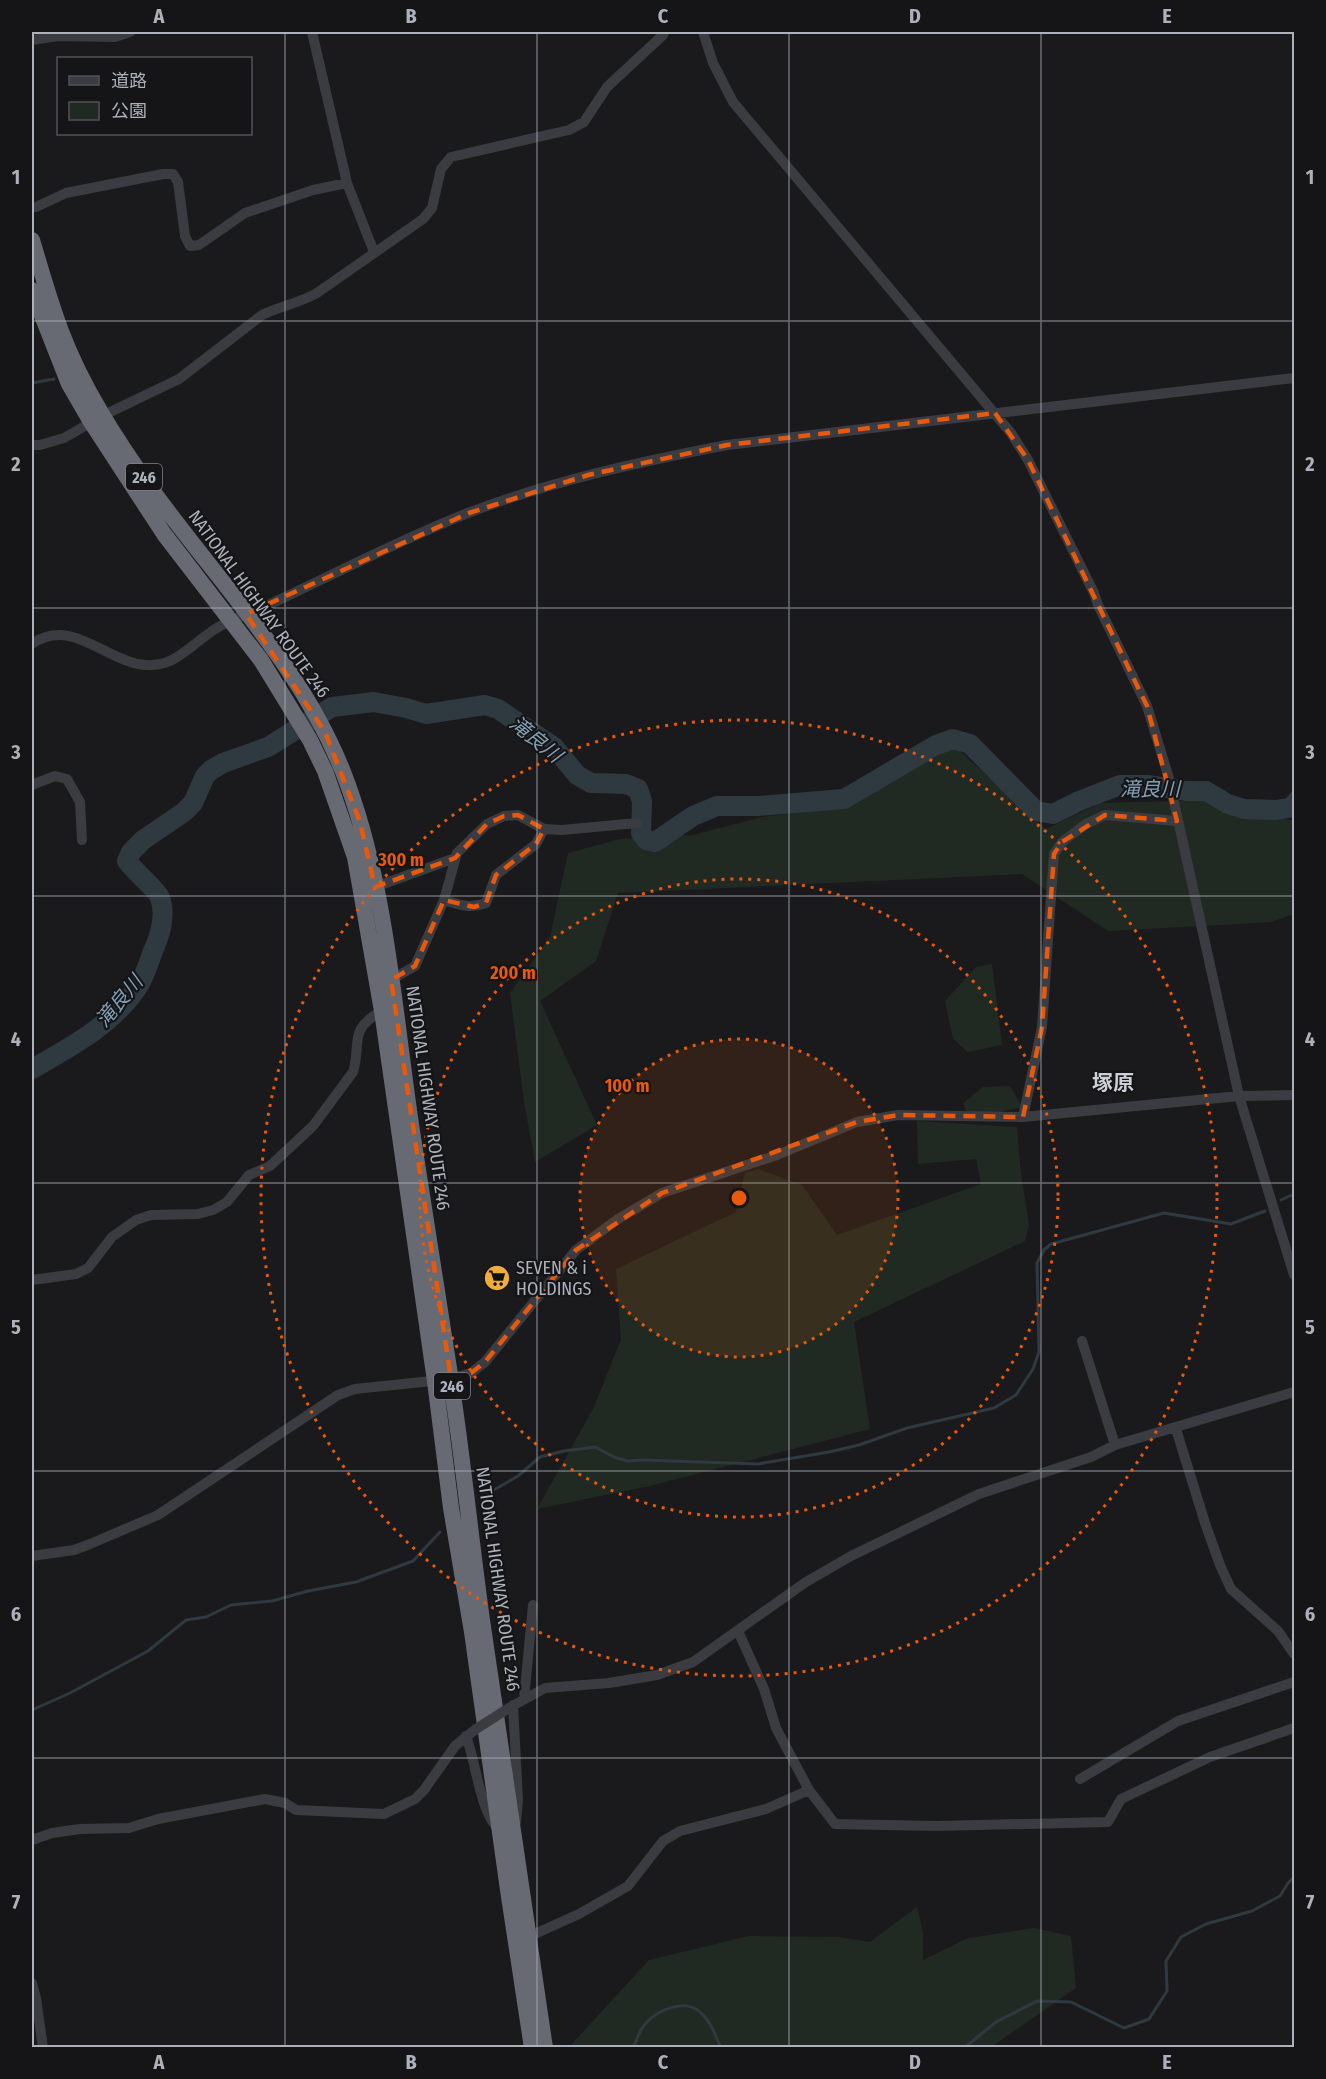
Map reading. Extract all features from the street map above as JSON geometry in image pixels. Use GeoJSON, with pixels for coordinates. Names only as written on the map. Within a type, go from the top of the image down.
{"type":"FeatureCollection","features":[{"type":"Feature","properties":{"kind":"highway","name":"NATIONAL HIGHWAY ROUTE 246"},"geometry":{"type":"LineString","coordinates":[[32,240],[62,332],[98,419],[164,534],[261,660],[325,732],[347,782],[360,822],[375,887],[391,980],[414,1143],[443,1380],[451,1508],[508,1837],[528,1936],[545,2048]]}},
{"type":"Feature","properties":{"kind":"highway","name":"NATIONAL HIGHWAY ROUTE 246"},"geometry":{"type":"LineString","coordinates":[[32,290],[69,384],[246,614],[293,695],[325,771],[356,857],[443,1380]]}},
{"type":"Feature","properties":{"kind":"highway","name":"NATIONAL HIGHWAY ROUTE 246"},"geometry":{"type":"LineString","coordinates":[[508,1837],[508,1890],[532,2048]]}},
{"type":"Feature","properties":{"kind":"street"},"geometry":{"type":"LineString","coordinates":[[32,40],[84,34],[115,37],[130,32]]}},
{"type":"Feature","properties":{"kind":"street"},"geometry":{"type":"LineString","coordinates":[[312,32],[347,183],[374,252]]}},
{"type":"Feature","properties":{"kind":"street"},"geometry":{"type":"LineString","coordinates":[[32,445],[64,438],[178,379],[262,315],[304,300],[416,224],[432,208],[441,170],[451,157],[569,130],[584,122],[607,87],[664,32]]}},
{"type":"Feature","properties":{"kind":"street"},"geometry":{"type":"LineString","coordinates":[[703,32],[713,63],[733,102],[995,413],[1028,459],[1094,593],[1147,706],[1168,775],[1239,1096],[1294,1275]]}},
{"type":"Feature","properties":{"kind":"street"},"geometry":{"type":"LineString","coordinates":[[36,207],[66,192],[173,174],[178,182],[186,236],[190,246],[199,245],[245,213],[313,189],[347,183]]}},
{"type":"Feature","properties":{"kind":"street"},"geometry":{"type":"LineString","coordinates":[[32,644],[41,637],[74,636],[129,663],[156,666],[173,659],[222,625],[411,537],[528,492],[650,459],[727,446],[1294,378]]}},
{"type":"Feature","properties":{"kind":"street"},"geometry":{"type":"LineString","coordinates":[[32,786],[55,776],[67,779],[80,802],[82,840]]}},
{"type":"Feature","properties":{"kind":"street"},"geometry":{"type":"LineString","coordinates":[[391,980],[415,966],[444,900],[457,854],[487,824],[504,816],[518,815],[544,829],[562,830],[637,823]]}},
{"type":"Feature","properties":{"kind":"street"},"geometry":{"type":"LineString","coordinates":[[1023,1117],[1042,1027],[1054,854],[1062,842],[1086,824],[1105,815],[1177,821]]}},
{"type":"Feature","properties":{"kind":"street"},"geometry":{"type":"LineString","coordinates":[[444,900],[474,908],[486,903],[496,875],[536,844],[544,829]]}},
{"type":"Feature","properties":{"kind":"street"},"geometry":{"type":"LineString","coordinates":[[375,887],[455,858]]}},
{"type":"Feature","properties":{"kind":"street"},"geometry":{"type":"LineString","coordinates":[[32,1280],[76,1274],[88,1268],[112,1237],[136,1220],[151,1215],[198,1214],[213,1210],[227,1202],[249,1175],[270,1166],[282,1157],[312,1126],[353,1072],[356,1062],[356,1041],[360,1029],[382,1011]]}},
{"type":"Feature","properties":{"kind":"street"},"geometry":{"type":"LineString","coordinates":[[32,1556],[74,1550],[158,1515],[324,1402],[338,1395],[355,1389],[443,1380],[471,1373],[485,1362],[576,1250],[618,1219],[662,1193],[777,1155],[857,1122],[898,1115],[1023,1117],[1239,1096],[1294,1095]]}},
{"type":"Feature","properties":{"kind":"street"},"geometry":{"type":"LineString","coordinates":[[1082,1341],[1114,1445]]}},
{"type":"Feature","properties":{"kind":"street"},"geometry":{"type":"LineString","coordinates":[[32,1840],[52,1833],[80,1829],[129,1828],[158,1819],[265,1798],[285,1803],[296,1810],[384,1814],[415,1799],[455,1746],[466,1736],[511,1706],[544,1688],[609,1683],[657,1676],[693,1662],[806,1582],[851,1556],[979,1494],[1090,1457],[1114,1445],[1176,1429],[1294,1392]]}},
{"type":"Feature","properties":{"kind":"street"},"geometry":{"type":"LineString","coordinates":[[1176,1429],[1204,1523],[1231,1589],[1278,1631],[1294,1654]]}},
{"type":"Feature","properties":{"kind":"street"},"geometry":{"type":"LineString","coordinates":[[524,1699],[532,1605]]}},
{"type":"Feature","properties":{"kind":"street"},"geometry":{"type":"LineString","coordinates":[[738,1631],[764,1689],[776,1728],[809,1790],[835,1824],[936,1826],[1108,1822],[1121,1799],[1210,1757],[1294,1728]]}},
{"type":"Feature","properties":{"kind":"street"},"geometry":{"type":"LineString","coordinates":[[1080,1779],[1178,1721],[1294,1682]]}},
{"type":"Feature","properties":{"kind":"street"},"geometry":{"type":"LineString","coordinates":[[466,1736],[491,1821],[508,1837],[518,1800],[511,1706]]}},
{"type":"Feature","properties":{"kind":"street"},"geometry":{"type":"LineString","coordinates":[[528,1936],[579,1914],[628,1886],[663,1841],[680,1831],[766,1809],[809,1790]]}},
{"type":"Feature","properties":{"kind":"street"},"geometry":{"type":"LineString","coordinates":[[32,1983],[43,2048]]}},
{"type":"Feature","properties":{"kind":"highlighted area"},"geometry":{"type":"Polygon","coordinates":[[[995,413],[1028,460],[1147,706],[1177,821],[1105,815],[1062,842],[1054,854],[1042,1027],[1023,1117],[898,1115],[857,1122],[662,1193],[576,1250],[485,1362],[471,1373],[451,1379],[391,980],[415,966],[444,900],[474,907],[486,903],[496,875],[536,844],[544,829],[518,815],[504,816],[487,824],[455,858],[375,887],[360,822],[325,732],[246,614],[469,513],[588,475],[727,445],[995,413]]]}},
{"type":"Feature","properties":{"kind":"green space"},"geometry":{"type":"Polygon","coordinates":[[[954,746],[1046,829],[1101,803],[1221,800],[1289,820],[1294,819],[1294,914],[1271,922],[1108,931],[1022,874],[618,893],[596,961],[540,1001],[597,1125],[535,1162],[524,1102],[510,993],[550,937],[568,853],[620,839],[693,835],[762,817],[844,807],[954,746]]]}},
{"type":"Feature","properties":{"kind":"green space"},"geometry":{"type":"Polygon","coordinates":[[[992,964],[1002,1045],[968,1052],[953,1039],[945,1001],[976,967],[992,964]]]}},
{"type":"Feature","properties":{"kind":"green space"},"geometry":{"type":"Polygon","coordinates":[[[1009,1086],[1023,1107],[988,1114],[967,1115],[963,1103],[983,1087],[1009,1086]]]}},
{"type":"Feature","properties":{"kind":"green space"},"geometry":{"type":"Polygon","coordinates":[[[917,1121],[1017,1127],[1029,1225],[1025,1241],[854,1322],[870,1429],[650,1486],[537,1509],[594,1407],[621,1339],[616,1269],[736,1212],[745,1173],[758,1169],[802,1185],[837,1235],[981,1184],[976,1159],[918,1164],[917,1121]]]}},
{"type":"Feature","properties":{"kind":"green space"},"geometry":{"type":"Polygon","coordinates":[[[917,1907],[923,1932],[923,1960],[968,1938],[1034,1928],[1071,1936],[1076,1988],[991,2047],[569,2047],[649,1960],[749,1936],[839,1937],[870,1942],[917,1907]]]}},
{"type":"Feature","properties":{"kind":"waterway"},"geometry":{"type":"LineString","coordinates":[[32,383],[54,379]]}},
{"type":"Feature","properties":{"kind":"waterway","name":"滝良川"},"geometry":{"type":"LineString","coordinates":[[32,1069],[104,1023],[129,999],[143,977],[160,932],[162,905],[158,895],[127,861],[131,852],[143,840],[184,812],[193,803],[205,776],[211,770],[223,763],[268,747],[332,707],[374,702],[426,714],[485,705],[498,709],[554,747],[577,775],[591,783],[626,784],[638,789],[642,801],[641,833],[646,840],[655,842],[693,816],[717,806],[758,806],[844,799],[936,745],[953,739],[970,744],[1036,811],[1053,814],[1120,785],[1149,785],[1186,791],[1206,791],[1228,804],[1244,809],[1276,810],[1294,807]]}},
{"type":"Feature","properties":{"kind":"waterway","name":"滝良川"},"geometry":{"type":"LineString","coordinates":[[1276,810],[1294,792]]}},
{"type":"Feature","properties":{"kind":"waterway"},"geometry":{"type":"LineString","coordinates":[[1281,1200],[1294,1194]]}},
{"type":"Feature","properties":{"kind":"waterway"},"geometry":{"type":"LineString","coordinates":[[480,1498],[518,1476],[540,1457],[564,1451],[595,1447],[627,1461],[758,1464],[859,1445],[907,1428],[994,1408],[1016,1395],[1033,1369],[1039,1352],[1037,1263],[1044,1250],[1051,1244],[1164,1213],[1231,1224],[1265,1211]]}},
{"type":"Feature","properties":{"kind":"waterway"},"geometry":{"type":"LineString","coordinates":[[32,1710],[70,1693],[148,1651],[186,1620],[206,1617],[231,1605],[272,1601],[308,1591],[356,1582],[413,1561],[440,1532]]}},
{"type":"Feature","properties":{"kind":"waterway"},"geometry":{"type":"LineString","coordinates":[[964,2048],[996,2022],[1037,2001],[1071,2002],[1124,2028],[1149,2019],[1167,1991],[1166,1961],[1181,1937],[1206,1924],[1252,1911],[1280,1896],[1294,1877]]}},
{"type":"Feature","properties":{"kind":"waterway"},"geometry":{"type":"LineString","coordinates":[[633,2048],[642,2028],[651,2018],[664,2010],[679,2006],[687,2006],[700,2012],[712,2028],[721,2048]]}},
{"type":"Feature","properties":{"kind":"place","name":"SEVEN & i HOLDINGS"},"geometry":{"type":"Point","coordinates":[497,1278]}},
{"type":"Feature","properties":{"kind":"district","name":"塚原"},"geometry":{"type":"Point","coordinates":[1113,1083]}}]}
